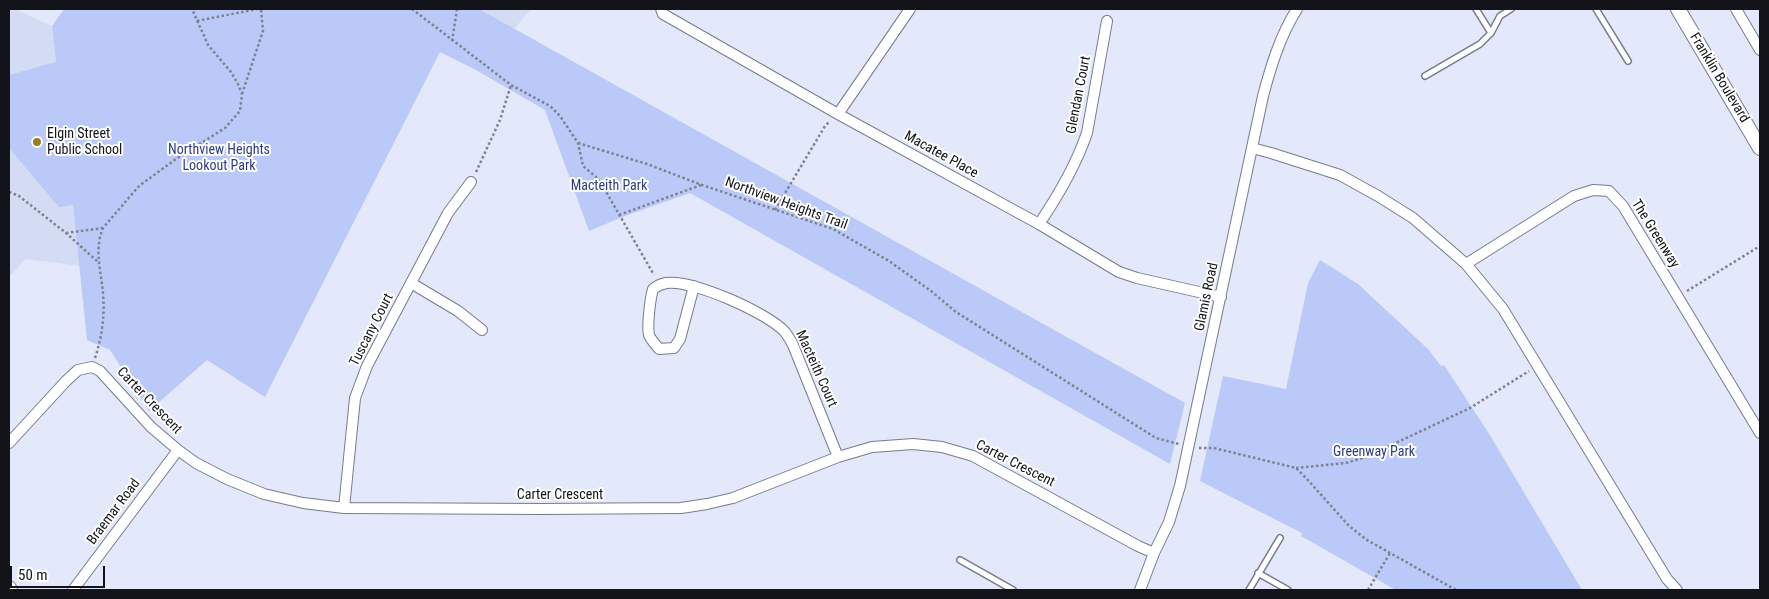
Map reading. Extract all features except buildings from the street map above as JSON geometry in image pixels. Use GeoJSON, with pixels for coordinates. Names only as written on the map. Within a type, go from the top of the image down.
{"type":"FeatureCollection","features":[{"type":"Feature","properties":{"kind":"main road","name":"Franklin Boulevard"},"geometry":{"type":"LineString","coordinates":[[1678,9],[1760,148]]}},
{"type":"Feature","properties":{"kind":"street","name":"Macatee Place"},"geometry":{"type":"LineString","coordinates":[[661,9],[663,14],[838,114],[1039,224],[1119,272],[1136,278],[1221,296]]}},
{"type":"Feature","properties":{"kind":"street"},"geometry":{"type":"LineString","coordinates":[[838,114],[910,9]]}},
{"type":"Feature","properties":{"kind":"street","name":"Glamis Road"},"geometry":{"type":"LineString","coordinates":[[1140,590],[1154,553],[1169,522],[1180,486],[1263,96],[1275,54],[1290,19],[1297,9]]}},
{"type":"Feature","properties":{"kind":"street"},"geometry":{"type":"LineString","coordinates":[[1736,9],[1760,50]]}},
{"type":"Feature","properties":{"kind":"street","name":"Glendan Court"},"geometry":{"type":"LineString","coordinates":[[1039,224],[1050,208],[1081,149],[1087,133],[1108,21]]}},
{"type":"Feature","properties":{"kind":"street"},"geometry":{"type":"LineString","coordinates":[[1252,148],[1340,175],[1413,218],[1466,264],[1503,309],[1667,580],[1677,590]]}},
{"type":"Feature","properties":{"kind":"street","name":"Tuscany Court"},"geometry":{"type":"LineString","coordinates":[[344,508],[355,398],[368,366],[448,213],[472,182]]}},
{"type":"Feature","properties":{"kind":"street","name":"The Greenway"},"geometry":{"type":"LineString","coordinates":[[1466,264],[1574,196],[1593,190],[1609,190],[1623,206],[1760,433]]}},
{"type":"Feature","properties":{"kind":"street"},"geometry":{"type":"LineString","coordinates":[[411,283],[458,311],[482,330]]}},
{"type":"Feature","properties":{"kind":"street","name":"Macteith Court"},"geometry":{"type":"LineString","coordinates":[[659,285],[668,283],[694,286],[717,294],[755,312],[785,332],[793,345],[838,457]]}},
{"type":"Feature","properties":{"kind":"street"},"geometry":{"type":"LineString","coordinates":[[659,285],[652,289],[650,299],[649,335],[659,349],[674,348],[680,339],[694,286]]}},
{"type":"Feature","properties":{"kind":"street"},"geometry":{"type":"LineString","coordinates":[[9,443],[78,370],[92,367]]}},
{"type":"Feature","properties":{"kind":"street","name":"Carter Crescent"},"geometry":{"type":"LineString","coordinates":[[92,367],[100,371],[151,427],[178,450],[196,462],[228,479],[264,494],[303,503],[344,508],[681,508],[733,498],[838,457],[872,447],[913,444],[942,447],[973,456],[1154,553]]}},
{"type":"Feature","properties":{"kind":"street","name":"Braemar Road"},"geometry":{"type":"LineString","coordinates":[[73,590],[178,450]]}},
{"type":"Feature","properties":{"kind":"lane"},"geometry":{"type":"LineString","coordinates":[[1476,9],[1490,33]]}},
{"type":"Feature","properties":{"kind":"lane"},"geometry":{"type":"LineString","coordinates":[[1425,76],[1480,44],[1490,33],[1500,16],[1511,9]]}},
{"type":"Feature","properties":{"kind":"lane"},"geometry":{"type":"LineString","coordinates":[[1596,9],[1628,61]]}},
{"type":"Feature","properties":{"kind":"lane"},"geometry":{"type":"LineString","coordinates":[[1249,590],[1280,538]]}},
{"type":"Feature","properties":{"kind":"lane"},"geometry":{"type":"LineString","coordinates":[[960,560],[1013,590]]}},
{"type":"Feature","properties":{"kind":"lane"},"geometry":{"type":"LineString","coordinates":[[1258,573],[1288,590]]}},
{"type":"Feature","properties":{"kind":"path"},"geometry":{"type":"LineString","coordinates":[[192,9],[208,45],[231,72],[242,94]]}},
{"type":"Feature","properties":{"kind":"path"},"geometry":{"type":"LineString","coordinates":[[197,22],[257,9]]}},
{"type":"Feature","properties":{"kind":"path"},"geometry":{"type":"LineString","coordinates":[[92,367],[101,340],[103,316],[103,294],[99,263],[102,228],[140,186],[176,159],[225,128],[240,111],[242,94],[263,30],[261,9]]}},
{"type":"Feature","properties":{"kind":"path"},"geometry":{"type":"LineString","coordinates":[[412,9],[511,85],[550,106],[560,116],[578,143],[583,166],[601,183],[659,285]]}},
{"type":"Feature","properties":{"kind":"path"},"geometry":{"type":"LineString","coordinates":[[452,41],[457,9]]}},
{"type":"Feature","properties":{"kind":"path"},"geometry":{"type":"LineString","coordinates":[[472,182],[500,120],[511,85]]}},
{"type":"Feature","properties":{"kind":"path"},"geometry":{"type":"LineString","coordinates":[[775,210],[825,126],[838,114]]}},
{"type":"Feature","properties":{"kind":"path","name":"Northview Heights Trail"},"geometry":{"type":"LineString","coordinates":[[578,143],[647,164],[846,236],[888,261],[931,291],[956,312],[1101,404],[1156,438],[1181,445]]}},
{"type":"Feature","properties":{"kind":"path"},"geometry":{"type":"LineString","coordinates":[[619,215],[702,185]]}},
{"type":"Feature","properties":{"kind":"path"},"geometry":{"type":"LineString","coordinates":[[9,192],[19,196],[66,233],[99,263]]}},
{"type":"Feature","properties":{"kind":"path"},"geometry":{"type":"LineString","coordinates":[[66,233],[102,228]]}},
{"type":"Feature","properties":{"kind":"path"},"geometry":{"type":"LineString","coordinates":[[1678,296],[1760,246]]}},
{"type":"Feature","properties":{"kind":"path"},"geometry":{"type":"LineString","coordinates":[[1197,448],[1214,448],[1296,468],[1346,463],[1366,457],[1470,408],[1538,365]]}},
{"type":"Feature","properties":{"kind":"path"},"geometry":{"type":"LineString","coordinates":[[1296,468],[1349,526],[1367,540],[1456,590]]}},
{"type":"Feature","properties":{"kind":"path"},"geometry":{"type":"LineString","coordinates":[[1368,590],[1390,554]]}},
{"type":"Feature","properties":{"kind":"shaded area","name":"Elgin Street Public School"},"geometry":{"type":"Polygon","coordinates":[[[9,9],[15,9],[52,26],[80,266],[26,259],[9,277],[9,9]]]}},
{"type":"Feature","properties":{"kind":"shaded area"},"geometry":{"type":"Polygon","coordinates":[[[479,9],[531,9],[514,29],[479,9]]]}},
{"type":"Feature","properties":{"kind":"green space","name":"Northview Heights Lookout Park"},"geometry":{"type":"Polygon","coordinates":[[[64,9],[479,9],[1185,403],[1170,464],[690,193],[589,231],[545,110],[476,70],[440,52],[265,397],[207,360],[149,411],[110,350],[87,340],[73,205],[59,207],[9,148],[9,75],[56,62],[52,26],[64,9]]]}},
{"type":"Feature","properties":{"kind":"green space","name":"Greenway Park"},"geometry":{"type":"Polygon","coordinates":[[[1320,260],[1358,284],[1429,350],[1441,366],[1444,365],[1488,432],[1582,590],[1396,590],[1301,536],[1302,533],[1200,481],[1223,376],[1286,389],[1308,283],[1320,260]]]}},
{"type":"Feature","properties":{"kind":"place","name":"Elgin Street Public School"},"geometry":{"type":"Point","coordinates":[37,142]}},
{"type":"Feature","properties":{"kind":"park label","name":"Macteith Park"},"geometry":{"type":"Point","coordinates":[609,186]}}]}
